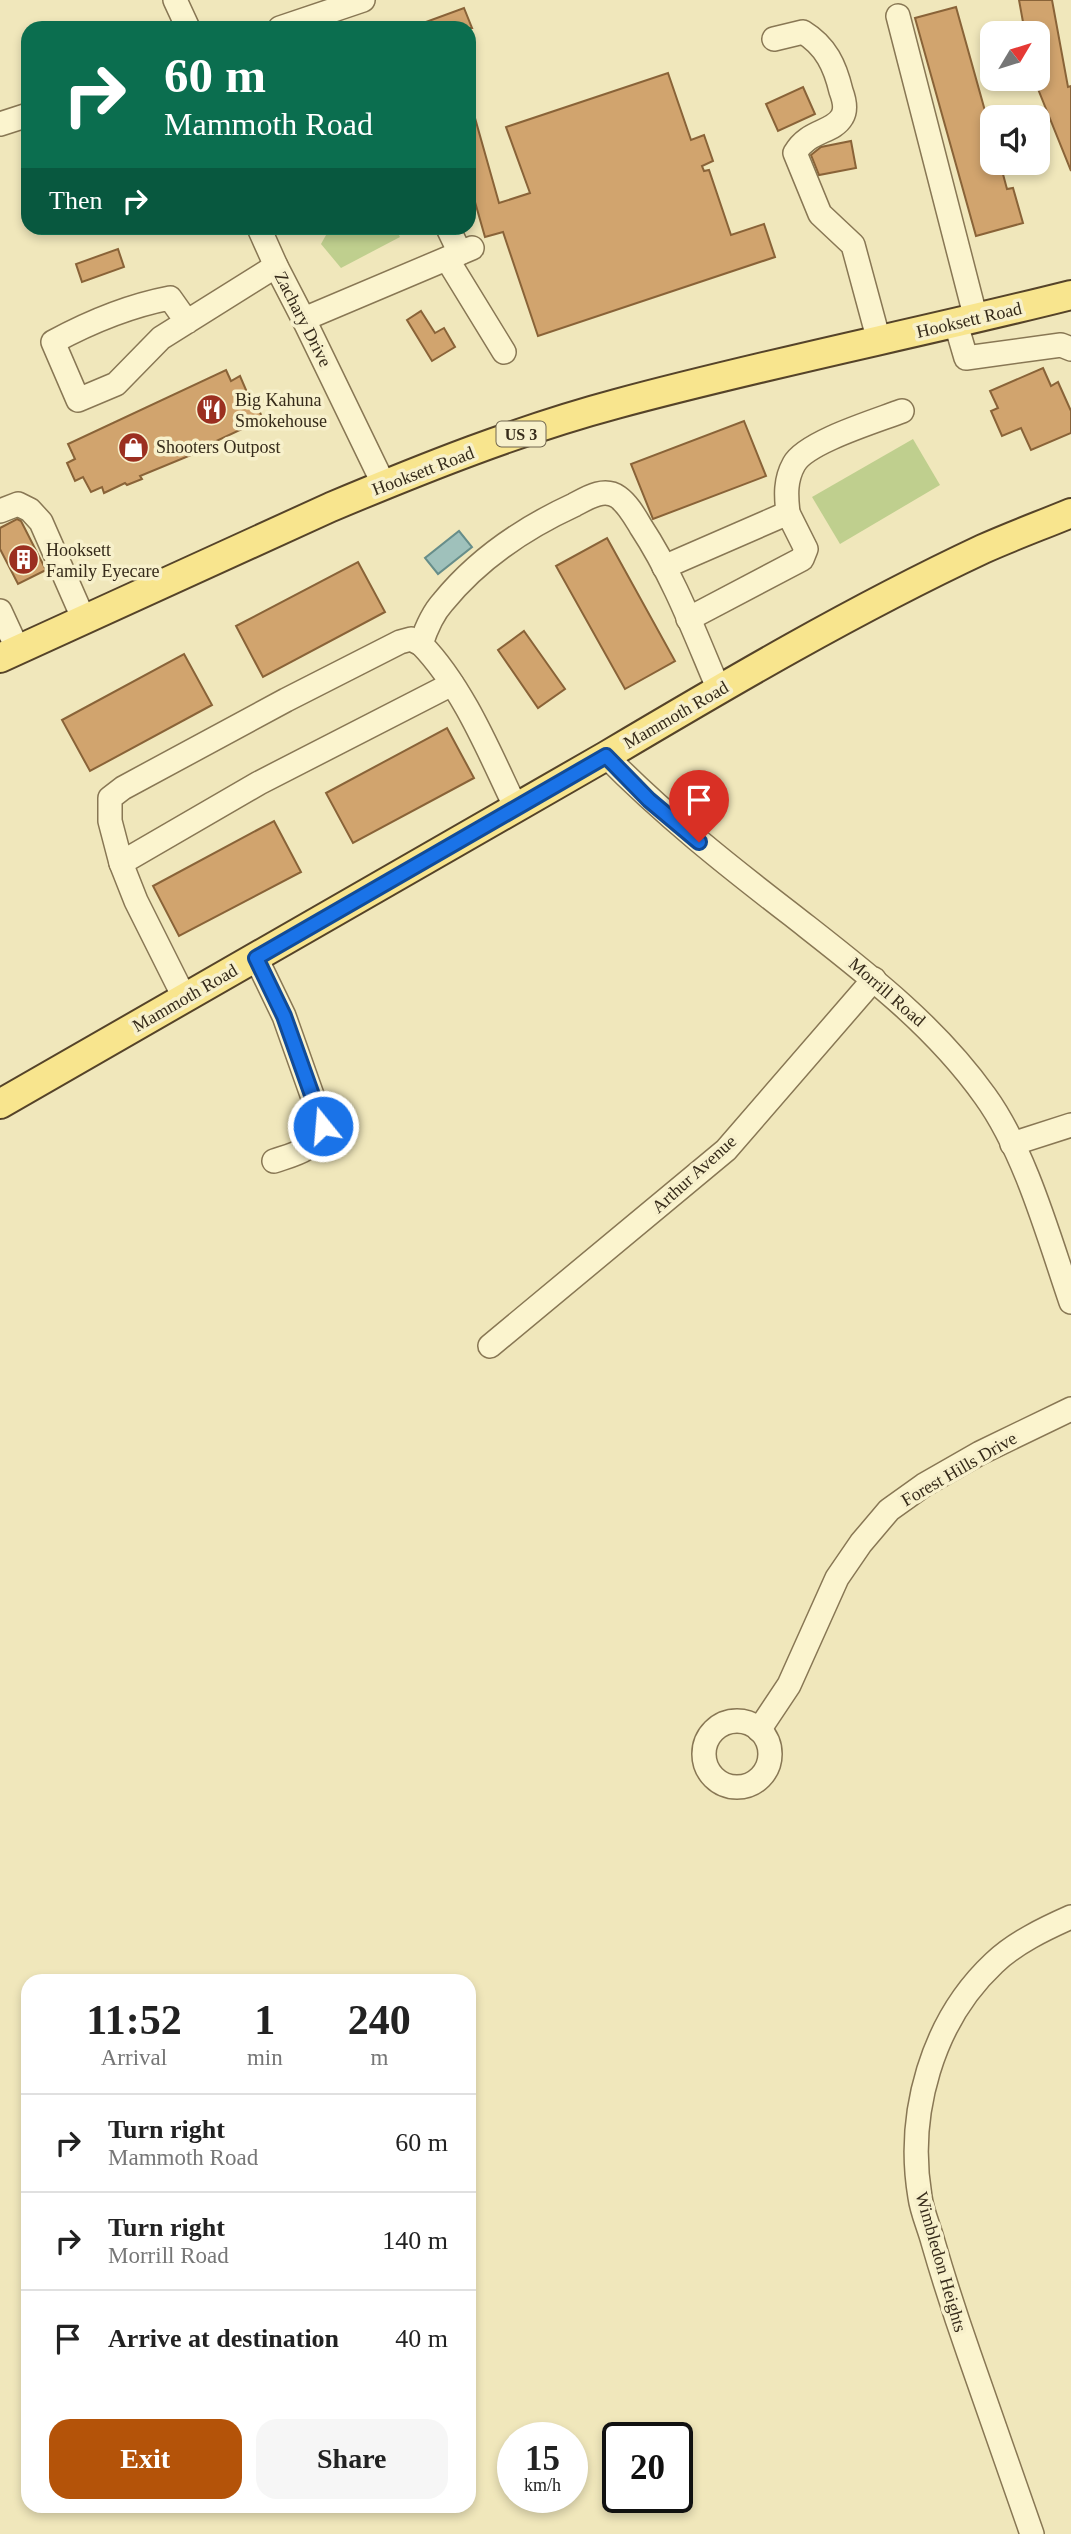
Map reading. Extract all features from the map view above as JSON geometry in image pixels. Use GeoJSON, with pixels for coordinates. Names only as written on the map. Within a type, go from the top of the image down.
{"type":"FeatureCollection","features":[{"type":"Feature","properties":{"kind":"main road","name":"Hooksett Road"},"geometry":{"type":"LineString","coordinates":[[9,654],[384,485],[531,431],[614,405],[1071,295]]}},
{"type":"Feature","properties":{"kind":"main road","name":"Mammoth Road"},"geometry":{"type":"LineString","coordinates":[[0,1104],[867,607],[972,555],[1071,513]]}},
{"type":"Feature","properties":{"kind":"street"},"geometry":{"type":"LineString","coordinates":[[175,0],[185,21]]}},
{"type":"Feature","properties":{"kind":"street"},"geometry":{"type":"LineString","coordinates":[[301,21],[363,0]]}},
{"type":"Feature","properties":{"kind":"street"},"geometry":{"type":"LineString","coordinates":[[898,16],[966,321],[966,358],[1061,345],[1071,349]]}},
{"type":"Feature","properties":{"kind":"street"},"geometry":{"type":"LineString","coordinates":[[774,39],[803,32],[815,39],[835,67],[845,104],[843,116],[836,125],[802,141],[795,153],[820,214],[853,245],[879,341]]}},
{"type":"Feature","properties":{"kind":"street"},"geometry":{"type":"LineString","coordinates":[[0,124],[21,117]]}},
{"type":"Feature","properties":{"kind":"street","name":"Zachary Drive"},"geometry":{"type":"LineString","coordinates":[[262,235],[384,485]]}},
{"type":"Feature","properties":{"kind":"street"},"geometry":{"type":"LineString","coordinates":[[451,235],[504,352]]}},
{"type":"Feature","properties":{"kind":"street"},"geometry":{"type":"LineString","coordinates":[[303,319],[460,253]]}},
{"type":"Feature","properties":{"kind":"street"},"geometry":{"type":"LineString","coordinates":[[187,322],[170,298],[139,304],[77,329],[53,342],[78,400],[116,384],[161,338],[187,322],[276,266]]}},
{"type":"Feature","properties":{"kind":"street"},"geometry":{"type":"LineString","coordinates":[[688,619],[802,559],[806,549],[788,513],[787,483],[794,463],[820,443],[902,411]]}},
{"type":"Feature","properties":{"kind":"street"},"geometry":{"type":"LineString","coordinates":[[421,644],[440,605],[479,565],[515,536],[544,518],[598,494],[609,493],[619,498],[631,511],[664,567],[719,690]]}},
{"type":"Feature","properties":{"kind":"street"},"geometry":{"type":"LineString","coordinates":[[0,511],[18,504],[30,510],[41,522],[84,620]]}},
{"type":"Feature","properties":{"kind":"street"},"geometry":{"type":"LineString","coordinates":[[664,567],[788,513]]}},
{"type":"Feature","properties":{"kind":"street"},"geometry":{"type":"LineString","coordinates":[[0,611],[9,654]]}},
{"type":"Feature","properties":{"kind":"street"},"geometry":{"type":"LineString","coordinates":[[185,999],[136,901],[121,863],[110,821],[110,798],[123,788],[286,700],[400,642],[411,639],[421,644],[434,658],[452,684],[516,808]]}},
{"type":"Feature","properties":{"kind":"street"},"geometry":{"type":"LineString","coordinates":[[121,863],[259,783],[452,684]]}},
{"type":"Feature","properties":{"kind":"street","name":"Morrill Road"},"geometry":{"type":"LineString","coordinates":[[606,756],[649,800],[715,856],[874,979],[932,1031],[959,1062],[987,1098],[1012,1144],[1071,1302]]}},
{"type":"Feature","properties":{"kind":"street"},"geometry":{"type":"LineString","coordinates":[[256,958],[284,1016],[323,1126],[317,1140],[301,1152],[274,1161]]}},
{"type":"Feature","properties":{"kind":"street","name":"Arthur Avenue"},"geometry":{"type":"LineString","coordinates":[[490,1346],[726,1150],[874,979]]}},
{"type":"Feature","properties":{"kind":"street"},"geometry":{"type":"LineString","coordinates":[[1012,1144],[1071,1125]]}},
{"type":"Feature","properties":{"kind":"street","name":"Forest Hills Drive"},"geometry":{"type":"LineString","coordinates":[[759,1730],[789,1685],[837,1578],[861,1543],[889,1510],[924,1485],[969,1459],[1071,1409]]}},
{"type":"Feature","properties":{"kind":"street","name":"Wimbledon Heights"},"geometry":{"type":"LineString","coordinates":[[1032,2534],[951,2301],[920,2198],[916,2155],[918,2113],[928,2071],[944,2031],[966,1994],[995,1962],[1029,1938],[1071,1917]]}},
{"type":"Feature","properties":{"kind":"green space"},"geometry":{"type":"Polygon","coordinates":[[[326,235],[400,237],[341,268],[321,244],[326,235]]]}},
{"type":"Feature","properties":{"kind":"green space"},"geometry":{"type":"Polygon","coordinates":[[[913,439],[940,485],[840,544],[812,497],[913,439]]]}},
{"type":"Feature","properties":{"kind":"water"},"geometry":{"type":"Polygon","coordinates":[[[459,531],[472,547],[438,574],[425,558],[459,531]]]}},
{"type":"Feature","properties":{"kind":"building"},"geometry":{"type":"Polygon","coordinates":[[[1019,0],[1052,0],[1068,87],[1071,86],[1071,171],[1050,119],[1050,105],[1044,105],[1039,91],[1050,91],[1050,21],[1023,21],[1019,0]]]}},
{"type":"Feature","properties":{"kind":"building"},"geometry":{"type":"Polygon","coordinates":[[[956,7],[983,105],[980,105],[980,175],[1003,175],[1007,189],[1013,188],[1023,223],[976,236],[915,18],[956,7]]]}},
{"type":"Feature","properties":{"kind":"building"},"geometry":{"type":"Polygon","coordinates":[[[464,8],[469,21],[429,21],[464,8]]]}},
{"type":"Feature","properties":{"kind":"building"},"geometry":{"type":"Polygon","coordinates":[[[668,73],[691,140],[704,135],[713,161],[702,166],[704,171],[709,170],[731,235],[764,224],[775,257],[538,336],[503,232],[485,237],[476,206],[476,122],[499,203],[530,193],[506,127],[668,73]]]}},
{"type":"Feature","properties":{"kind":"building"},"geometry":{"type":"Polygon","coordinates":[[[803,87],[815,114],[778,131],[766,104],[803,87]]]}},
{"type":"Feature","properties":{"kind":"building"},"geometry":{"type":"Polygon","coordinates":[[[851,141],[856,168],[819,175],[811,155],[821,147],[851,141]]]}},
{"type":"Feature","properties":{"kind":"building"},"geometry":{"type":"Polygon","coordinates":[[[118,249],[124,267],[82,282],[76,264],[118,249]]]}},
{"type":"Feature","properties":{"kind":"building"},"geometry":{"type":"Polygon","coordinates":[[[421,311],[435,333],[444,328],[455,347],[432,361],[407,320],[421,311]]]}},
{"type":"Feature","properties":{"kind":"building"},"geometry":{"type":"Polygon","coordinates":[[[1043,368],[1051,386],[1058,382],[1071,411],[1071,433],[1031,450],[1021,428],[1002,436],[991,411],[998,408],[990,391],[1043,368]]]}},
{"type":"Feature","properties":{"kind":"building"},"geometry":{"type":"Polygon","coordinates":[[[226,370],[231,381],[240,376],[263,419],[195,451],[196,453],[140,476],[142,479],[127,485],[125,483],[104,493],[102,487],[91,492],[83,477],[75,481],[67,463],[75,459],[68,444],[226,370]]]}},
{"type":"Feature","properties":{"kind":"building"},"geometry":{"type":"Polygon","coordinates":[[[744,421],[766,476],[653,519],[631,464],[744,421]]]}},
{"type":"Feature","properties":{"kind":"building","name":"Hooksett Family Eyecare"},"geometry":{"type":"Polygon","coordinates":[[[17,519],[21,521],[46,570],[18,584],[0,549],[0,528],[17,519]]]}},
{"type":"Feature","properties":{"kind":"building"},"geometry":{"type":"Polygon","coordinates":[[[607,538],[675,661],[625,689],[556,566],[607,538]]]}},
{"type":"Feature","properties":{"kind":"building"},"geometry":{"type":"Polygon","coordinates":[[[358,562],[385,612],[263,677],[236,626],[358,562]]]}},
{"type":"Feature","properties":{"kind":"building"},"geometry":{"type":"Polygon","coordinates":[[[524,631],[565,689],[538,708],[498,650],[524,631]]]}},
{"type":"Feature","properties":{"kind":"building"},"geometry":{"type":"Polygon","coordinates":[[[184,654],[212,705],[90,771],[62,720],[184,654]]]}},
{"type":"Feature","properties":{"kind":"building"},"geometry":{"type":"Polygon","coordinates":[[[447,728],[474,778],[353,843],[326,793],[447,728]]]}},
{"type":"Feature","properties":{"kind":"building"},"geometry":{"type":"Polygon","coordinates":[[[274,821],[301,872],[179,936],[153,886],[274,821]]]}},
{"type":"Feature","properties":{"kind":"place","name":"Big Kahuna Smokehouse"},"geometry":{"type":"Point","coordinates":[212,410]}},
{"type":"Feature","properties":{"kind":"place","name":"Shooters Outpost"},"geometry":{"type":"Point","coordinates":[133,447]}},
{"type":"Feature","properties":{"kind":"place","name":"Hooksett Family Eyecare"},"geometry":{"type":"Point","coordinates":[23,560]}},
{"type":"Feature","properties":{"kind":"route"},"geometry":{"type":"LineString","coordinates":[[323,1126],[284,1016],[256,958],[606,756],[649,800],[699,842]]}}]}
